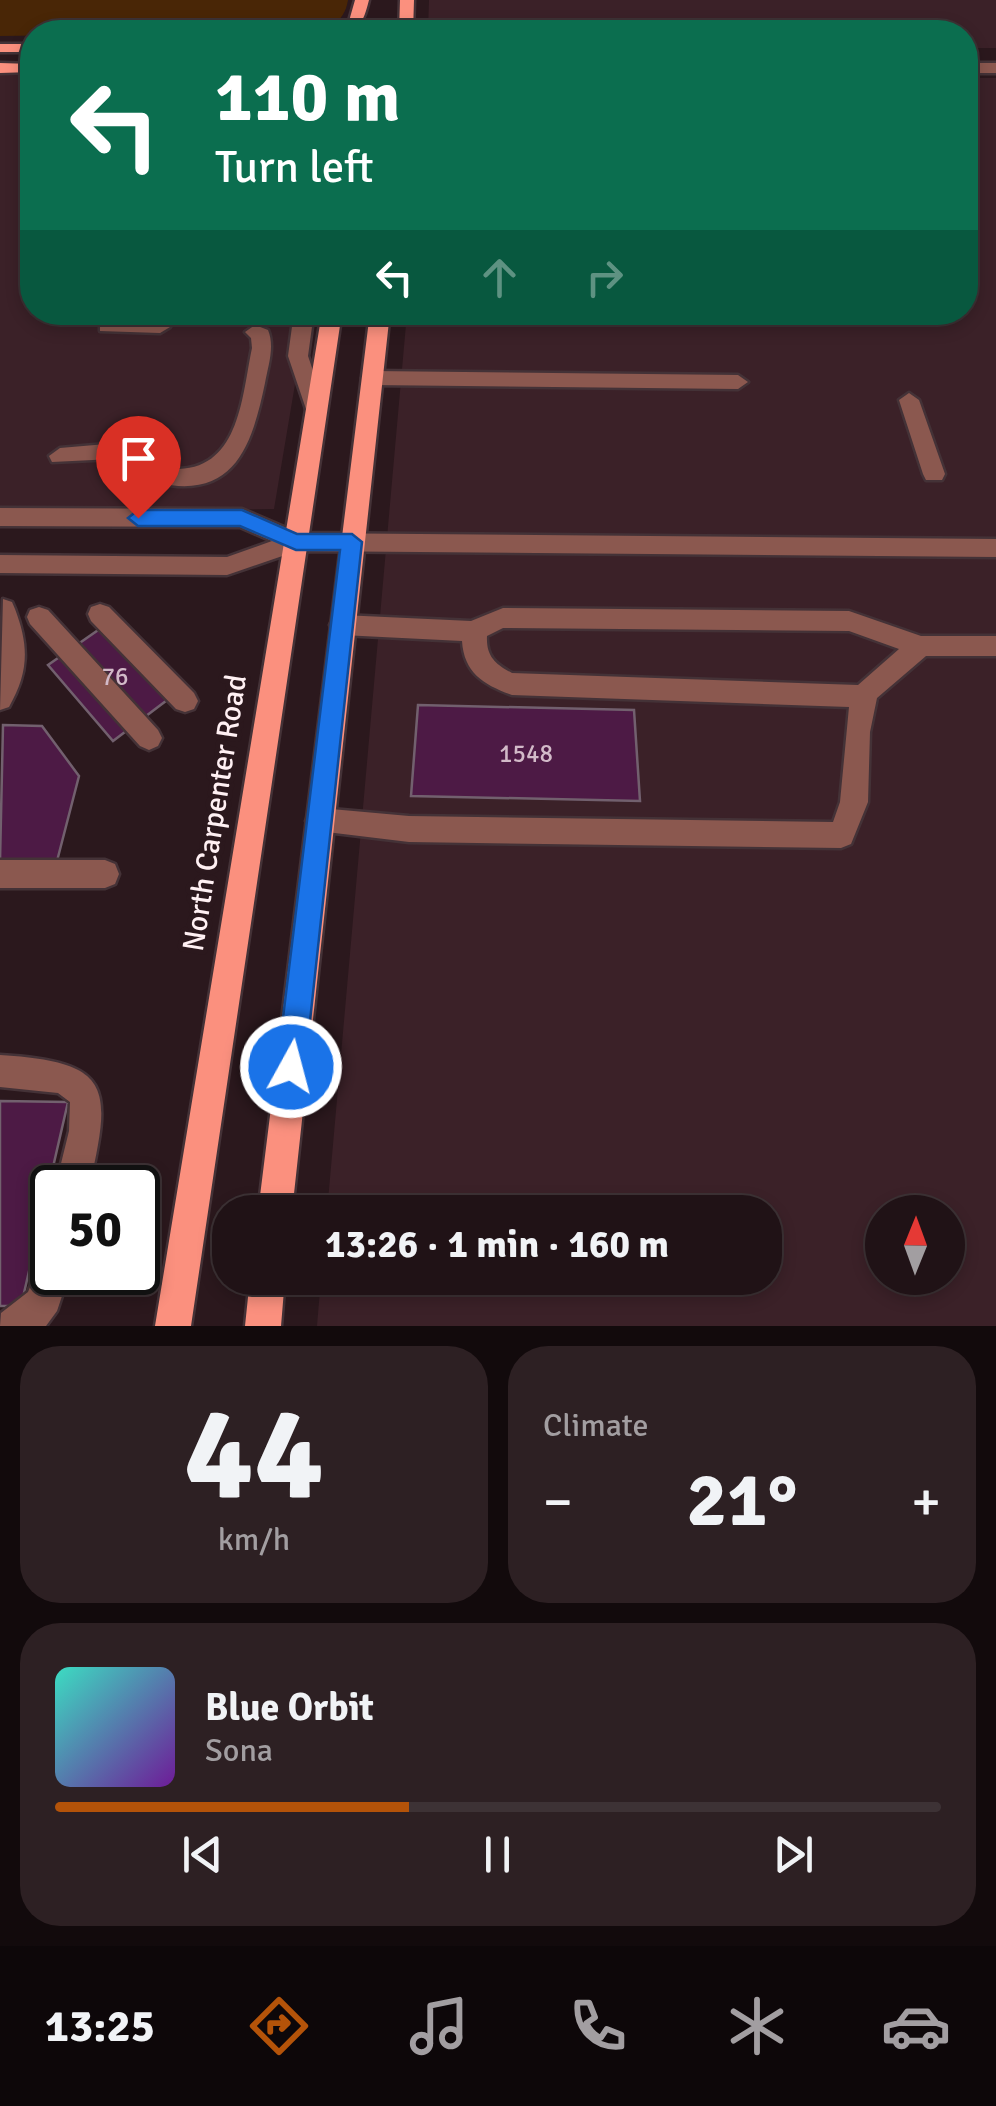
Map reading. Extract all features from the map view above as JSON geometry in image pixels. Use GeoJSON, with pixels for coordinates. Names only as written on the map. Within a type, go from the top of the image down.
{"type":"FeatureCollection","features":[{"type":"Feature","properties":{"kind":"main road","name":"North Carpenter Road"},"geometry":{"type":"LineString","coordinates":[[173,1326],[330,325]]}},
{"type":"Feature","properties":{"kind":"main road"},"geometry":{"type":"LineString","coordinates":[[276,1195],[378,325]]}},
{"type":"Feature","properties":{"kind":"main road"},"geometry":{"type":"LineString","coordinates":[[263,1326],[266,1295]]}},
{"type":"Feature","properties":{"kind":"street"},"geometry":{"type":"LineString","coordinates":[[302,325],[298,356],[316,409]]}},
{"type":"Feature","properties":{"kind":"street"},"geometry":{"type":"LineString","coordinates":[[108,326],[160,327]]}},
{"type":"Feature","properties":{"kind":"street"},"geometry":{"type":"LineString","coordinates":[[60,456],[118,451],[129,467],[141,472],[191,476],[231,462],[240,447],[262,348],[261,335],[255,332]]}},
{"type":"Feature","properties":{"kind":"street"},"geometry":{"type":"LineString","coordinates":[[372,378],[738,382]]}},
{"type":"Feature","properties":{"kind":"street"},"geometry":{"type":"LineString","coordinates":[[908,400],[934,474]]}},
{"type":"Feature","properties":{"kind":"street"},"geometry":{"type":"LineString","coordinates":[[0,517],[242,518],[296,542]]}},
{"type":"Feature","properties":{"kind":"street"},"geometry":{"type":"LineString","coordinates":[[0,564],[228,566],[296,542],[996,548]]}},
{"type":"Feature","properties":{"kind":"street"},"geometry":{"type":"LineString","coordinates":[[0,699],[15,673],[17,657],[1,613]]}},
{"type":"Feature","properties":{"kind":"street"},"geometry":{"type":"LineString","coordinates":[[100,614],[185,701]]}},
{"type":"Feature","properties":{"kind":"street"},"geometry":{"type":"LineString","coordinates":[[39,617],[149,738]]}},
{"type":"Feature","properties":{"kind":"street"},"geometry":{"type":"LineString","coordinates":[[342,625],[475,631],[488,621],[503,618],[850,621],[922,646],[996,646]]}},
{"type":"Feature","properties":{"kind":"street"},"geometry":{"type":"LineString","coordinates":[[475,631],[472,647],[479,666],[493,678],[512,684],[864,696]]}},
{"type":"Feature","properties":{"kind":"street"},"geometry":{"type":"LineString","coordinates":[[320,822],[409,828],[840,834],[856,804],[857,732],[864,696],[922,646]]}},
{"type":"Feature","properties":{"kind":"street"},"geometry":{"type":"LineString","coordinates":[[0,874],[105,874]]}},
{"type":"Feature","properties":{"kind":"street"},"geometry":{"type":"LineString","coordinates":[[0,1071],[65,1076],[83,1088],[90,1108],[77,1165]]}},
{"type":"Feature","properties":{"kind":"street"},"geometry":{"type":"LineString","coordinates":[[14,1326],[42,1306],[46,1295]]}},
{"type":"Feature","properties":{"kind":"shaded area"},"geometry":{"type":"Polygon","coordinates":[[[0,0],[348,0],[339,20],[20,20],[20,36],[0,36],[0,0]]]}},
{"type":"Feature","properties":{"kind":"shaded area"},"geometry":{"type":"Polygon","coordinates":[[[429,0],[996,0],[996,48],[978,48],[978,20],[428,20],[429,0]]]}},
{"type":"Feature","properties":{"kind":"shaded area"},"geometry":{"type":"Polygon","coordinates":[[[0,75],[20,75],[20,325],[305,325],[274,509],[0,511],[0,75]]]}},
{"type":"Feature","properties":{"kind":"shaded area"},"geometry":{"type":"Polygon","coordinates":[[[978,78],[996,78],[996,1326],[317,1326],[320,1295],[782,1295],[782,1195],[329,1195],[406,325],[978,325],[978,78]]]}},
{"type":"Feature","properties":{"kind":"building"},"geometry":{"type":"Polygon","coordinates":[[[117,617],[183,688],[113,741],[48,665],[117,617]]]}},
{"type":"Feature","properties":{"kind":"building"},"geometry":{"type":"Polygon","coordinates":[[[418,705],[634,710],[640,801],[411,796],[418,705]]]}},
{"type":"Feature","properties":{"kind":"building"},"geometry":{"type":"Polygon","coordinates":[[[3,725],[42,726],[79,776],[57,861],[0,861],[3,725]]]}},
{"type":"Feature","properties":{"kind":"building"},"geometry":{"type":"Polygon","coordinates":[[[0,1101],[68,1102],[53,1165],[30,1165],[30,1267],[21,1306],[0,1306],[0,1101]]]}},
{"type":"Feature","properties":{"kind":"route"},"geometry":{"type":"LineString","coordinates":[[138,518],[242,518],[296,542],[352,542],[291,1067]]}}]}
